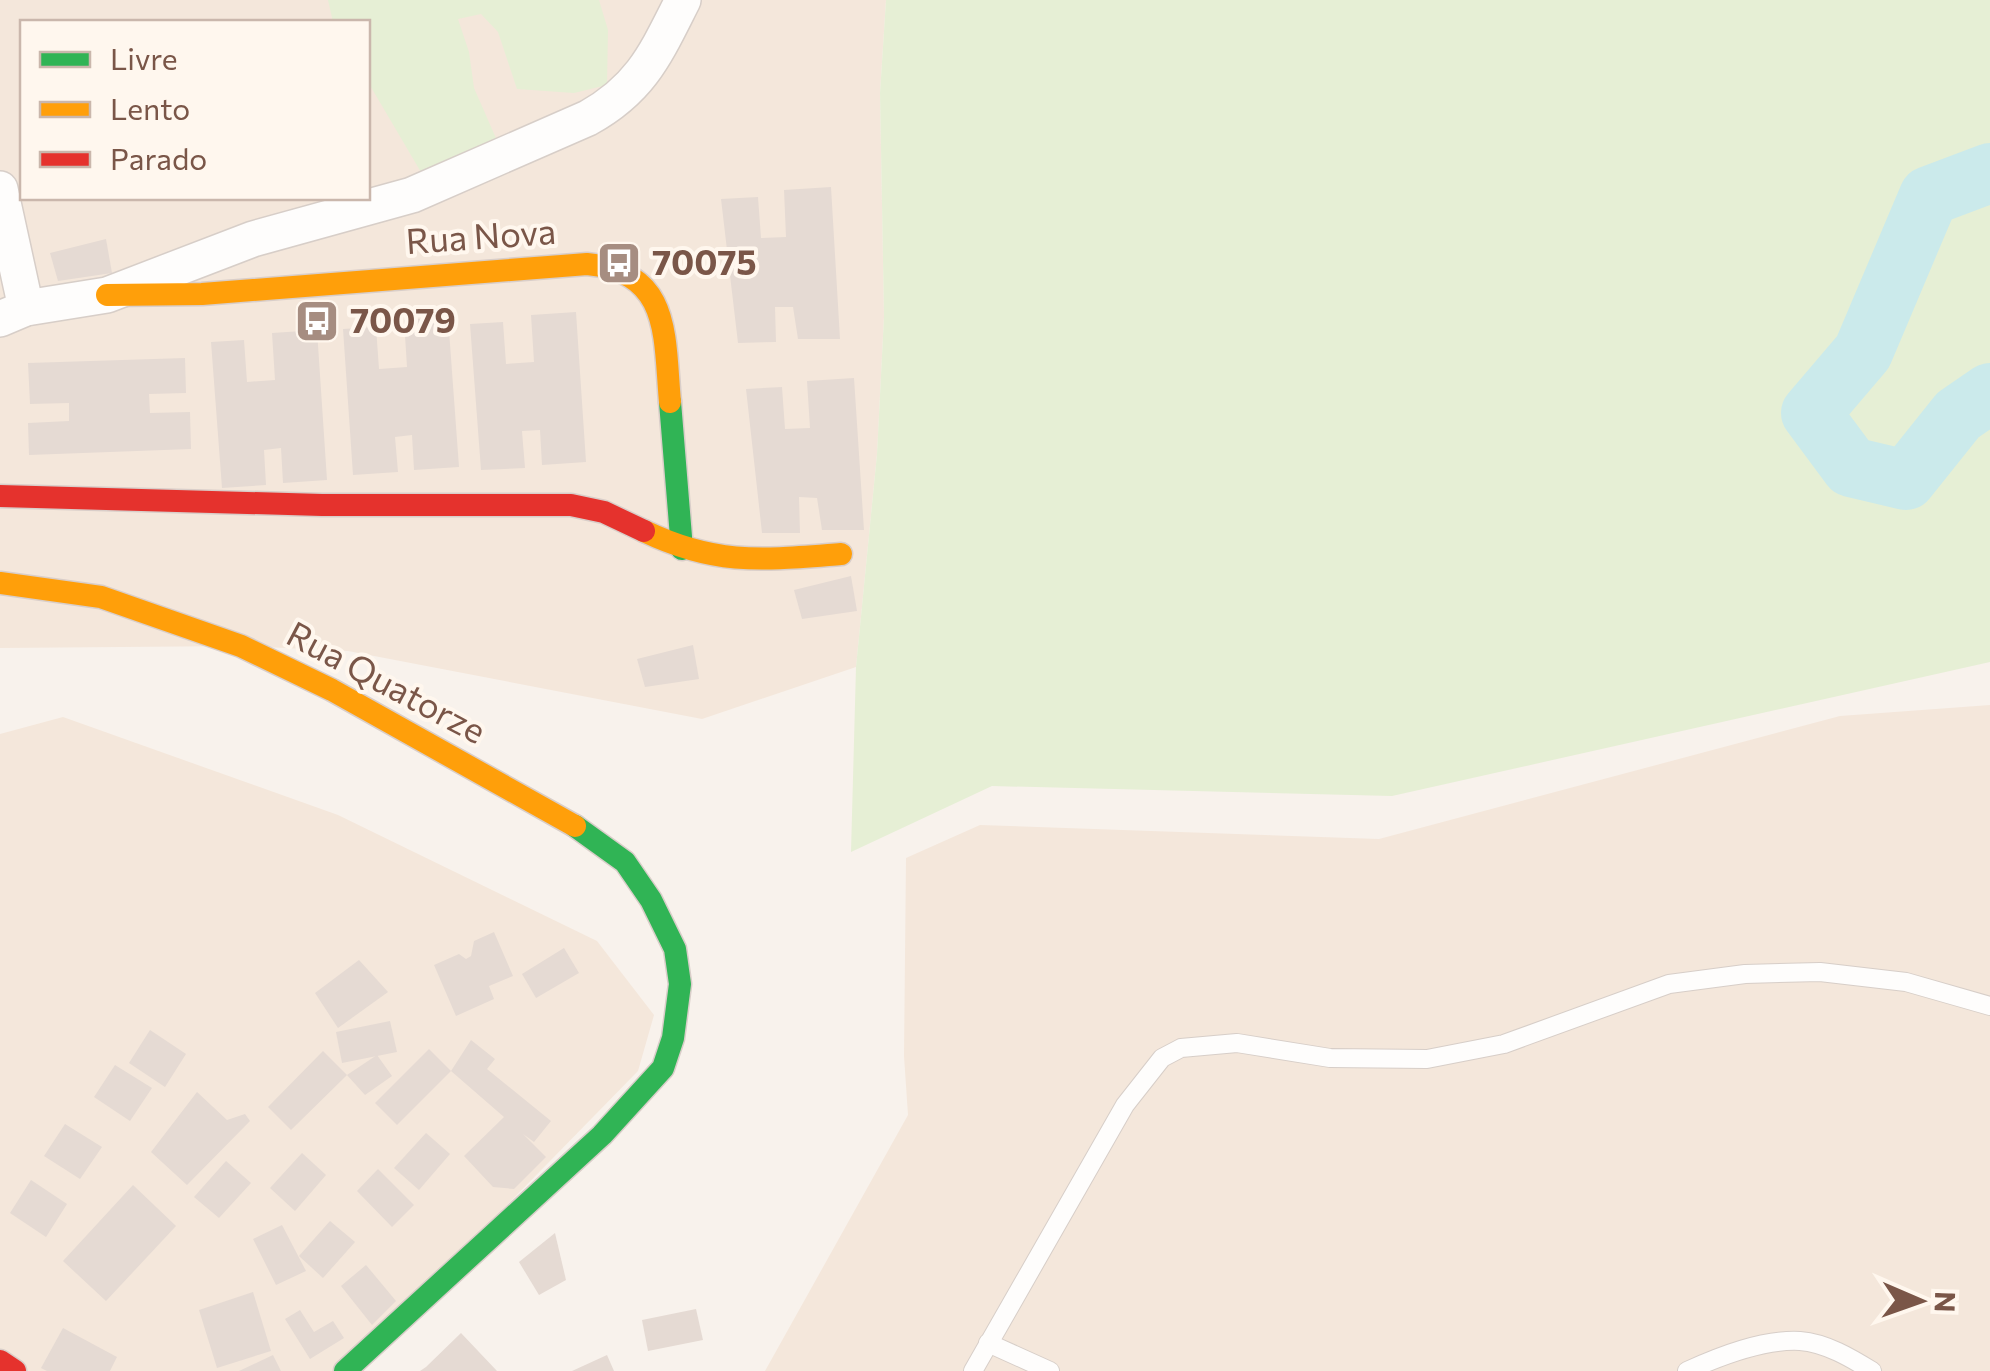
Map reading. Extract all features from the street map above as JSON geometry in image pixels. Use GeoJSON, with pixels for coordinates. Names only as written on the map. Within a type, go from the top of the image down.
{"type":"FeatureCollection","features":[{"type":"Feature","properties":{"kind":"street"},"geometry":{"type":"LineString","coordinates":[[0,188],[13,313],[107,295],[253,239],[412,194],[588,118],[616,102],[642,75],[682,0]]}},
{"type":"Feature","properties":{"kind":"street","name":"Rua Nova"},"geometry":{"type":"LineString","coordinates":[[107,295],[202,294],[588,264],[617,266],[638,277],[652,296],[664,329],[682,549]]}},
{"type":"Feature","properties":{"kind":"street"},"geometry":{"type":"LineString","coordinates":[[0,496],[571,506],[604,512],[682,549],[721,558],[766,560],[840,554]]}},
{"type":"Feature","properties":{"kind":"street","name":"Rua Quatorze"},"geometry":{"type":"LineString","coordinates":[[0,582],[101,597],[241,646],[332,690],[579,828],[624,862],[651,900],[675,949],[680,984],[673,1038],[663,1068],[602,1135],[345,1371]]}},
{"type":"Feature","properties":{"kind":"street"},"geometry":{"type":"LineString","coordinates":[[0,1362],[15,1371]]}},
{"type":"Feature","properties":{"kind":"lane"},"geometry":{"type":"LineString","coordinates":[[973,1371],[1126,1104],[1162,1058],[1181,1048],[1237,1044],[1330,1058],[1427,1059],[1504,1044],[1669,984],[1745,974],[1820,972],[1906,982],[1990,1006]]}},
{"type":"Feature","properties":{"kind":"lane"},"geometry":{"type":"LineString","coordinates":[[1686,1371],[1751,1348],[1800,1342],[1845,1354],[1872,1371]]}},
{"type":"Feature","properties":{"kind":"lane"},"geometry":{"type":"LineString","coordinates":[[988,1343],[1050,1371]]}},
{"type":"Feature","properties":{"kind":"shaded area"},"geometry":{"type":"Polygon","coordinates":[[[0,0],[886,0],[880,93],[884,316],[877,454],[856,667],[702,719],[348,651],[241,646],[0,648],[0,0]]]}},
{"type":"Feature","properties":{"kind":"shaded area"},"geometry":{"type":"Polygon","coordinates":[[[1990,705],[1990,1371],[765,1371],[908,1115],[904,1056],[906,858],[980,825],[1379,839],[1840,716],[1990,705]]]}},
{"type":"Feature","properties":{"kind":"shaded area"},"geometry":{"type":"Polygon","coordinates":[[[63,717],[338,815],[597,941],[654,1015],[638,1071],[345,1371],[0,1371],[0,734],[63,717]]]}},
{"type":"Feature","properties":{"kind":"green space"},"geometry":{"type":"Polygon","coordinates":[[[328,0],[599,0],[608,30],[607,85],[574,93],[517,89],[498,32],[481,14],[458,19],[469,52],[474,88],[499,145],[425,179],[370,85],[370,20],[333,20],[328,0]]]}},
{"type":"Feature","properties":{"kind":"green space"},"geometry":{"type":"Polygon","coordinates":[[[886,0],[1990,0],[1990,662],[1392,796],[992,786],[851,852],[856,667],[877,454],[884,316],[880,93],[886,0]]]}},
{"type":"Feature","properties":{"kind":"building"},"geometry":{"type":"Polygon","coordinates":[[[831,187],[840,339],[798,339],[793,307],[775,307],[776,342],[738,343],[721,199],[758,197],[761,238],[786,237],[784,190],[831,187]]]}},
{"type":"Feature","properties":{"kind":"building"},"geometry":{"type":"Polygon","coordinates":[[[106,239],[112,273],[58,281],[50,253],[106,239]]]}},
{"type":"Feature","properties":{"kind":"building"},"geometry":{"type":"Polygon","coordinates":[[[576,312],[586,462],[542,465],[540,430],[522,431],[525,468],[481,470],[470,324],[503,322],[506,364],[534,362],[531,315],[576,312]]]}},
{"type":"Feature","properties":{"kind":"building"},"geometry":{"type":"Polygon","coordinates":[[[448,317],[459,467],[414,470],[412,435],[395,437],[398,472],[353,475],[343,329],[376,327],[379,369],[407,367],[404,320],[448,317]]]}},
{"type":"Feature","properties":{"kind":"building"},"geometry":{"type":"Polygon","coordinates":[[[317,330],[327,480],[283,483],[281,448],[264,450],[266,485],[222,488],[211,342],[244,340],[247,382],[275,380],[272,333],[317,330]]]}},
{"type":"Feature","properties":{"kind":"building"},"geometry":{"type":"Polygon","coordinates":[[[185,358],[186,393],[149,394],[150,413],[190,412],[191,449],[29,455],[28,423],[69,421],[69,403],[30,404],[28,363],[185,358]]]}},
{"type":"Feature","properties":{"kind":"building"},"geometry":{"type":"Polygon","coordinates":[[[854,378],[864,530],[822,530],[817,498],[799,497],[800,533],[762,533],[746,389],[782,387],[785,429],[810,428],[807,381],[854,378]]]}},
{"type":"Feature","properties":{"kind":"building"},"geometry":{"type":"Polygon","coordinates":[[[851,576],[857,611],[802,619],[794,590],[851,576]]]}},
{"type":"Feature","properties":{"kind":"building"},"geometry":{"type":"Polygon","coordinates":[[[693,645],[699,679],[645,687],[637,659],[693,645]]]}},
{"type":"Feature","properties":{"kind":"building"},"geometry":{"type":"Polygon","coordinates":[[[494,932],[513,976],[489,986],[494,999],[456,1016],[434,965],[459,954],[466,959],[471,956],[474,941],[494,932]]]}},
{"type":"Feature","properties":{"kind":"building"},"geometry":{"type":"Polygon","coordinates":[[[564,948],[579,973],[536,998],[522,974],[564,948]]]}},
{"type":"Feature","properties":{"kind":"building"},"geometry":{"type":"Polygon","coordinates":[[[359,960],[388,992],[338,1028],[315,993],[359,960]]]}},
{"type":"Feature","properties":{"kind":"building"},"geometry":{"type":"Polygon","coordinates":[[[390,1021],[397,1052],[342,1063],[336,1032],[390,1021]]]}},
{"type":"Feature","properties":{"kind":"building"},"geometry":{"type":"Polygon","coordinates":[[[150,1030],[186,1054],[165,1087],[129,1063],[150,1030]]]}},
{"type":"Feature","properties":{"kind":"building"},"geometry":{"type":"Polygon","coordinates":[[[471,1040],[495,1059],[487,1069],[551,1121],[534,1142],[523,1134],[546,1157],[514,1189],[493,1187],[464,1156],[504,1117],[451,1071],[471,1040]]]}},
{"type":"Feature","properties":{"kind":"building"},"geometry":{"type":"Polygon","coordinates":[[[429,1049],[451,1071],[397,1125],[375,1103],[429,1049]]]}},
{"type":"Feature","properties":{"kind":"building"},"geometry":{"type":"Polygon","coordinates":[[[323,1051],[347,1075],[291,1130],[268,1107],[323,1051]]]}},
{"type":"Feature","properties":{"kind":"building"},"geometry":{"type":"Polygon","coordinates":[[[377,1055],[392,1076],[365,1095],[347,1075],[377,1055]]]}},
{"type":"Feature","properties":{"kind":"building"},"geometry":{"type":"Polygon","coordinates":[[[115,1065],[152,1088],[130,1121],[94,1097],[115,1065]]]}},
{"type":"Feature","properties":{"kind":"building"},"geometry":{"type":"Polygon","coordinates":[[[197,1092],[227,1120],[245,1114],[250,1121],[187,1185],[151,1152],[197,1092]]]}},
{"type":"Feature","properties":{"kind":"building"},"geometry":{"type":"Polygon","coordinates":[[[65,1124],[102,1147],[80,1179],[44,1156],[65,1124]]]}},
{"type":"Feature","properties":{"kind":"building"},"geometry":{"type":"Polygon","coordinates":[[[426,1133],[450,1154],[419,1190],[394,1168],[426,1133]]]}},
{"type":"Feature","properties":{"kind":"building"},"geometry":{"type":"Polygon","coordinates":[[[302,1153],[326,1175],[295,1211],[270,1188],[302,1153]]]}},
{"type":"Feature","properties":{"kind":"building"},"geometry":{"type":"Polygon","coordinates":[[[226,1161],[251,1183],[219,1218],[194,1197],[226,1161]]]}},
{"type":"Feature","properties":{"kind":"building"},"geometry":{"type":"Polygon","coordinates":[[[378,1169],[414,1205],[392,1227],[357,1191],[378,1169]]]}},
{"type":"Feature","properties":{"kind":"building"},"geometry":{"type":"Polygon","coordinates":[[[31,1180],[67,1204],[46,1237],[10,1213],[31,1180]]]}},
{"type":"Feature","properties":{"kind":"building"},"geometry":{"type":"Polygon","coordinates":[[[133,1185],[176,1226],[106,1301],[63,1261],[133,1185]]]}},
{"type":"Feature","properties":{"kind":"building"},"geometry":{"type":"Polygon","coordinates":[[[330,1221],[355,1242],[323,1278],[299,1256],[330,1221]]]}},
{"type":"Feature","properties":{"kind":"building"},"geometry":{"type":"Polygon","coordinates":[[[282,1225],[306,1271],[276,1285],[253,1239],[282,1225]]]}},
{"type":"Feature","properties":{"kind":"building"},"geometry":{"type":"Polygon","coordinates":[[[555,1233],[566,1280],[539,1295],[519,1262],[555,1233]]]}},
{"type":"Feature","properties":{"kind":"building"},"geometry":{"type":"Polygon","coordinates":[[[366,1265],[396,1301],[372,1325],[341,1286],[366,1265]]]}},
{"type":"Feature","properties":{"kind":"building"},"geometry":{"type":"Polygon","coordinates":[[[253,1292],[271,1351],[217,1368],[199,1310],[253,1292]]]}},
{"type":"Feature","properties":{"kind":"building"},"geometry":{"type":"Polygon","coordinates":[[[696,1309],[703,1340],[648,1351],[642,1320],[696,1309]]]}},
{"type":"Feature","properties":{"kind":"building"},"geometry":{"type":"Polygon","coordinates":[[[300,1310],[314,1332],[333,1321],[344,1338],[310,1359],[285,1319],[300,1310]]]}},
{"type":"Feature","properties":{"kind":"building"},"geometry":{"type":"Polygon","coordinates":[[[63,1328],[117,1357],[110,1371],[41,1368],[63,1328]]]}},
{"type":"Feature","properties":{"kind":"building"},"geometry":{"type":"Polygon","coordinates":[[[461,1333],[497,1371],[420,1371],[426,1367],[461,1333]]]}},
{"type":"Feature","properties":{"kind":"building"},"geometry":{"type":"Polygon","coordinates":[[[273,1355],[281,1371],[239,1371],[273,1355]]]}},
{"type":"Feature","properties":{"kind":"building"},"geometry":{"type":"Polygon","coordinates":[[[607,1355],[614,1371],[572,1371],[607,1355]]]}},
{"type":"Feature","properties":{"kind":"waterway"},"geometry":{"type":"LineString","coordinates":[[1990,173],[1929,196],[1863,352],[1811,413],[1851,467],[1906,480],[1958,415],[1990,393]]}},
{"type":"Feature","properties":{"kind":"traffic: fast"},"geometry":{"type":"LineString","coordinates":[[670,402],[682,549]]}},
{"type":"Feature","properties":{"kind":"traffic: fast"},"geometry":{"type":"LineString","coordinates":[[345,1371],[602,1135],[663,1068],[673,1038],[680,984],[675,949],[651,900],[625,862],[575,826]]}},
{"type":"Feature","properties":{"kind":"traffic: slow"},"geometry":{"type":"LineString","coordinates":[[107,295],[202,294],[587,264],[614,269],[635,280],[658,311],[670,402]]}},
{"type":"Feature","properties":{"kind":"traffic: slow"},"geometry":{"type":"LineString","coordinates":[[644,531],[695,550],[741,558],[841,554]]}},
{"type":"Feature","properties":{"kind":"traffic: slow"},"geometry":{"type":"LineString","coordinates":[[0,583],[101,597],[241,646],[332,690],[575,826]]}},
{"type":"Feature","properties":{"kind":"traffic: jam"},"geometry":{"type":"LineString","coordinates":[[0,496],[322,505],[571,505],[604,512],[644,531]]}},
{"type":"Feature","properties":{"kind":"traffic: jam"},"geometry":{"type":"LineString","coordinates":[[0,1361],[15,1371]]}},
{"type":"Feature","properties":{"kind":"place","name":"70075"},"geometry":{"type":"Point","coordinates":[619,263]}},
{"type":"Feature","properties":{"kind":"place","name":"70079"},"geometry":{"type":"Point","coordinates":[317,321]}}]}
